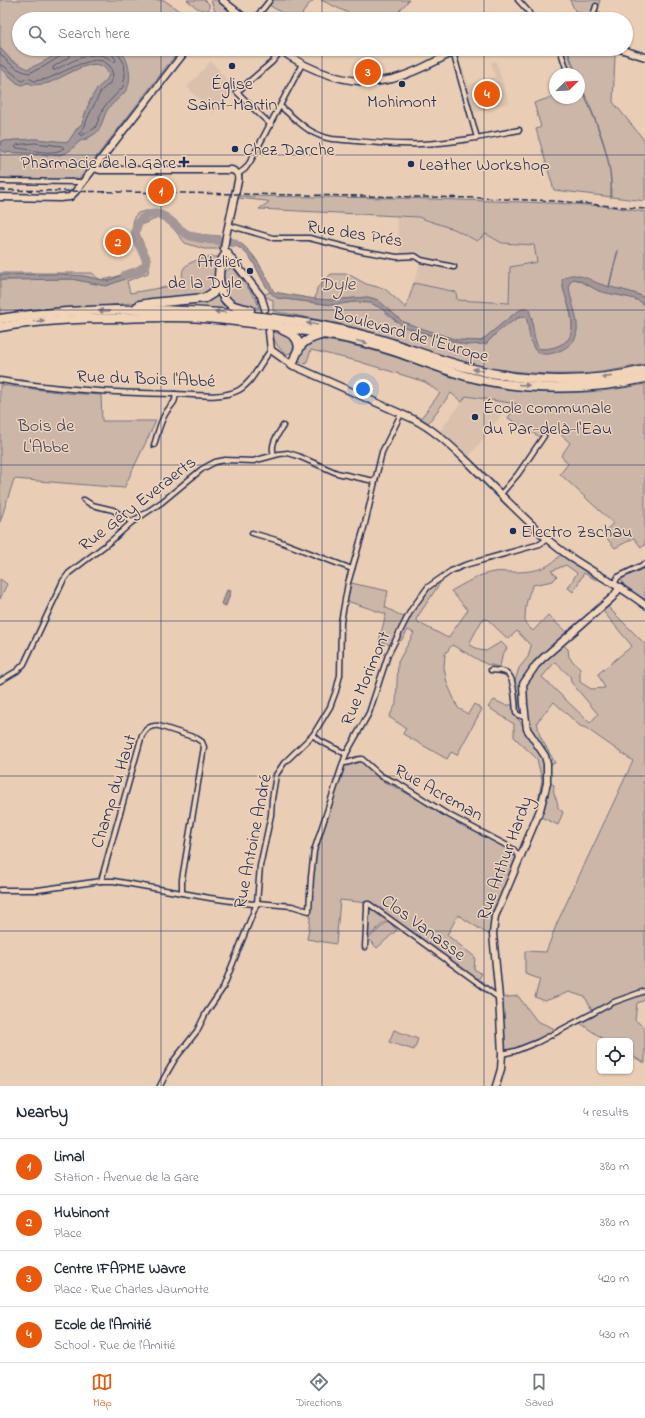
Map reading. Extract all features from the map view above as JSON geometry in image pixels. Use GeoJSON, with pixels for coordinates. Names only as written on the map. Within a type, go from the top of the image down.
{"type":"FeatureCollection","features":[{"type":"Feature","properties":{"kind":"highway"},"geometry":{"type":"LineString","coordinates":[[133,310],[140,305],[205,298],[213,293],[219,280],[223,258],[227,253]]}},
{"type":"Feature","properties":{"kind":"highway"},"geometry":{"type":"LineString","coordinates":[[219,280],[220,288],[226,300],[230,304],[250,310],[258,316]]}},
{"type":"Feature","properties":{"kind":"highway","name":"Boulevard de l'Europe"},"geometry":{"type":"LineString","coordinates":[[0,319],[48,313],[133,310],[202,311],[258,316],[326,327],[375,338],[448,362],[496,374],[545,380],[570,380],[602,378],[645,370]]}},
{"type":"Feature","properties":{"kind":"highway","name":"Boulevard de l'Europe"},"geometry":{"type":"LineString","coordinates":[[0,327],[75,319],[165,317],[202,318],[276,326],[324,334],[373,345],[468,376],[495,382],[544,387],[570,387],[604,385],[645,378]]}},
{"type":"Feature","properties":{"kind":"highway"},"geometry":{"type":"LineString","coordinates":[[276,326],[295,336],[299,349]]}},
{"type":"Feature","properties":{"kind":"highway"},"geometry":{"type":"LineString","coordinates":[[292,365],[299,349],[308,339],[324,334]]}},
{"type":"Feature","properties":{"kind":"street"},"geometry":{"type":"LineString","coordinates":[[222,0],[237,12]]}},
{"type":"Feature","properties":{"kind":"street"},"geometry":{"type":"LineString","coordinates":[[261,12],[270,0]]}},
{"type":"Feature","properties":{"kind":"street"},"geometry":{"type":"LineString","coordinates":[[518,0],[529,12]]}},
{"type":"Feature","properties":{"kind":"street"},"geometry":{"type":"LineString","coordinates":[[594,12],[596,6]]}},
{"type":"Feature","properties":{"kind":"street"},"geometry":{"type":"LineString","coordinates":[[231,7],[231,12]]}},
{"type":"Feature","properties":{"kind":"street"},"geometry":{"type":"LineString","coordinates":[[633,53],[645,57]]}},
{"type":"Feature","properties":{"kind":"street"},"geometry":{"type":"LineString","coordinates":[[0,198],[66,198],[74,194],[182,56]]}},
{"type":"Feature","properties":{"kind":"street"},"geometry":{"type":"LineString","coordinates":[[271,125],[237,92],[272,62],[276,56]]}},
{"type":"Feature","properties":{"kind":"street"},"geometry":{"type":"LineString","coordinates":[[289,56],[302,64],[316,70],[350,80],[361,81],[382,80],[403,75],[444,56]]}},
{"type":"Feature","properties":{"kind":"street"},"geometry":{"type":"LineString","coordinates":[[454,56],[477,138]]}},
{"type":"Feature","properties":{"kind":"street"},"geometry":{"type":"LineString","coordinates":[[562,56],[566,68]]}},
{"type":"Feature","properties":{"kind":"street"},"geometry":{"type":"LineString","coordinates":[[238,174],[245,169],[250,162],[271,125],[302,64]]}},
{"type":"Feature","properties":{"kind":"street"},"geometry":{"type":"LineString","coordinates":[[280,106],[311,132],[321,137],[332,139],[416,144],[477,138],[518,130]]}},
{"type":"Feature","properties":{"kind":"street"},"geometry":{"type":"LineString","coordinates":[[94,168],[100,170],[232,170],[238,174]]}},
{"type":"Feature","properties":{"kind":"street"},"geometry":{"type":"LineString","coordinates":[[238,174],[238,181],[224,243],[224,249],[261,296],[265,309]]}},
{"type":"Feature","properties":{"kind":"street"},"geometry":{"type":"LineString","coordinates":[[0,181],[82,183]]}},
{"type":"Feature","properties":{"kind":"street","name":"Rue des Prés"},"geometry":{"type":"LineString","coordinates":[[228,225],[277,239],[309,238],[362,251],[397,257],[415,256],[421,260],[454,267]]}},
{"type":"Feature","properties":{"kind":"street"},"geometry":{"type":"LineString","coordinates":[[269,332],[271,350],[292,365],[423,424],[437,433],[547,539],[579,562],[620,587],[645,605]]}},
{"type":"Feature","properties":{"kind":"street","name":"Rue du Bois l'Abbé"},"geometry":{"type":"LineString","coordinates":[[0,380],[82,391],[194,395],[221,394],[236,392],[249,382],[271,350]]}},
{"type":"Feature","properties":{"kind":"street"},"geometry":{"type":"LineString","coordinates":[[154,445],[164,416],[175,402],[175,394]]}},
{"type":"Feature","properties":{"kind":"street"},"geometry":{"type":"LineString","coordinates":[[374,481],[382,452],[401,414]]}},
{"type":"Feature","properties":{"kind":"street"},"geometry":{"type":"LineString","coordinates":[[274,455],[272,449],[273,445],[283,426]]}},
{"type":"Feature","properties":{"kind":"street"},"geometry":{"type":"LineString","coordinates":[[502,494],[518,474],[544,436]]}},
{"type":"Feature","properties":{"kind":"street","name":"Rue Géry Everaerts"},"geometry":{"type":"LineString","coordinates":[[0,681],[18,671],[24,664],[67,575],[117,536],[132,522],[162,502],[210,464],[225,460],[253,461],[282,453],[293,454],[337,474],[374,481]]}},
{"type":"Feature","properties":{"kind":"street","name":"Rue Antoine André"},"geometry":{"type":"LineString","coordinates":[[160,1086],[175,1059],[197,1031],[223,988],[257,903],[260,866],[271,815],[275,778],[284,763],[313,735],[330,706],[339,683],[341,663],[341,622],[352,569],[364,528],[374,481]]}},
{"type":"Feature","properties":{"kind":"street"},"geometry":{"type":"LineString","coordinates":[[84,500],[92,505],[113,510],[132,522]]}},
{"type":"Feature","properties":{"kind":"street"},"geometry":{"type":"LineString","coordinates":[[252,533],[276,540],[352,569]]}},
{"type":"Feature","properties":{"kind":"street","name":"Rue Morimont"},"geometry":{"type":"LineString","coordinates":[[257,903],[292,906],[310,911],[311,876],[314,851],[346,754],[369,713],[390,651],[411,610],[425,590],[455,568],[540,544],[547,539]]}},
{"type":"Feature","properties":{"kind":"street"},"geometry":{"type":"LineString","coordinates":[[614,584],[618,577],[645,564]]}},
{"type":"Feature","properties":{"kind":"street","name":"Rue Arthur Hardy"},"geometry":{"type":"LineString","coordinates":[[496,1086],[501,1069],[502,1054],[493,926],[495,916],[540,810],[548,775],[545,756],[527,729],[524,717],[524,684],[536,665],[613,597],[620,587]]}},
{"type":"Feature","properties":{"kind":"street","name":"Rue Arthur Hardy"},"geometry":{"type":"LineString","coordinates":[[491,670],[505,672],[510,676],[513,683],[516,713],[524,717]]}},
{"type":"Feature","properties":{"kind":"street","name":"Champ du Haut"},"geometry":{"type":"LineString","coordinates":[[101,881],[142,735],[148,728],[159,726],[199,739],[204,747],[182,879],[182,893]]}},
{"type":"Feature","properties":{"kind":"street"},"geometry":{"type":"LineString","coordinates":[[313,735],[320,741],[346,754]]}},
{"type":"Feature","properties":{"kind":"street","name":"Rue Acreman"},"geometry":{"type":"LineString","coordinates":[[343,763],[348,764],[356,759],[362,759],[380,776],[399,784],[445,813],[506,845],[514,850],[520,858]]}},
{"type":"Feature","properties":{"kind":"street"},"geometry":{"type":"LineString","coordinates":[[0,890],[38,890],[101,881],[114,881],[253,904],[257,903]]}},
{"type":"Feature","properties":{"kind":"street","name":"Clos Vanasse"},"geometry":{"type":"LineString","coordinates":[[365,947],[366,909],[367,904],[369,904],[499,998]]}},
{"type":"Feature","properties":{"kind":"street"},"geometry":{"type":"LineString","coordinates":[[502,1054],[515,1051],[538,1042],[614,1002],[645,991]]}},
{"type":"Feature","properties":{"kind":"shaded area"},"geometry":{"type":"Polygon","coordinates":[[[211,61],[236,91],[213,113],[187,87],[211,61]]]}},
{"type":"Feature","properties":{"kind":"shaded area"},"geometry":{"type":"Polygon","coordinates":[[[496,61],[509,103],[473,113],[461,69],[463,68],[468,85],[495,77],[491,62],[496,61]]]}},
{"type":"Feature","properties":{"kind":"shaded area"},"geometry":{"type":"Polygon","coordinates":[[[396,216],[418,217],[456,230],[477,241],[486,234],[502,243],[534,245],[537,262],[509,303],[456,300],[456,292],[414,283],[420,263],[402,259],[396,216]]]}},
{"type":"Feature","properties":{"kind":"shaded area","name":"École communale du Par-delà-l'Eau"},"geometry":{"type":"Polygon","coordinates":[[[466,396],[510,403],[469,457],[440,431],[466,396]]]}},
{"type":"Feature","properties":{"kind":"green space"},"geometry":{"type":"Polygon","coordinates":[[[0,0],[164,0],[181,12],[12,12],[12,56],[54,56],[28,70],[11,60],[0,48],[0,0]]]}},
{"type":"Feature","properties":{"kind":"green space"},"geometry":{"type":"Polygon","coordinates":[[[187,0],[205,0],[209,4],[209,9],[206,11],[197,8],[187,0]]]}},
{"type":"Feature","properties":{"kind":"green space"},"geometry":{"type":"Polygon","coordinates":[[[211,0],[216,0],[229,10],[228,12],[215,12],[211,0]]]}},
{"type":"Feature","properties":{"kind":"green space"},"geometry":{"type":"Polygon","coordinates":[[[273,0],[314,0],[308,5],[304,12],[280,12],[269,5],[273,0]]]}},
{"type":"Feature","properties":{"kind":"green space"},"geometry":{"type":"Polygon","coordinates":[[[321,0],[409,0],[398,12],[346,12],[321,0]]]}},
{"type":"Feature","properties":{"kind":"green space"},"geometry":{"type":"Polygon","coordinates":[[[570,0],[600,0],[597,12],[575,11],[570,0]]]}},
{"type":"Feature","properties":{"kind":"green space"},"geometry":{"type":"Polygon","coordinates":[[[122,56],[175,56],[80,178],[74,180],[0,179],[0,150],[5,152],[33,154],[70,150],[80,141],[87,139],[98,131],[107,109],[127,89],[122,56]]]}},
{"type":"Feature","properties":{"kind":"green space"},"geometry":{"type":"Polygon","coordinates":[[[564,56],[615,56],[613,102],[645,141],[645,201],[554,190],[536,129],[541,127],[534,103],[549,98],[549,104],[585,104],[585,68],[568,68],[564,56]]]}},
{"type":"Feature","properties":{"kind":"green space"},"geometry":{"type":"Polygon","coordinates":[[[96,64],[104,67],[109,75],[107,80],[94,93],[82,124],[78,127],[68,143],[35,139],[1,141],[0,145],[0,67],[17,83],[48,83],[82,67],[96,64]]]}},
{"type":"Feature","properties":{"kind":"green space"},"geometry":{"type":"Polygon","coordinates":[[[238,196],[398,198],[552,203],[606,206],[645,212],[645,298],[635,293],[607,287],[572,275],[563,288],[570,310],[572,330],[569,338],[563,344],[554,348],[539,349],[534,338],[532,317],[515,313],[481,341],[457,340],[403,322],[378,300],[368,297],[331,300],[315,299],[317,288],[331,274],[348,274],[366,284],[385,289],[406,308],[414,283],[456,292],[457,300],[509,303],[510,267],[537,262],[534,245],[502,243],[486,234],[477,241],[456,230],[418,217],[259,209],[269,202],[238,198],[238,196]]]}},
{"type":"Feature","properties":{"kind":"green space"},"geometry":{"type":"Polygon","coordinates":[[[154,211],[165,215],[182,228],[191,232],[220,236],[219,249],[204,249],[185,243],[169,223],[158,218],[143,224],[139,227],[139,233],[150,261],[148,273],[127,281],[130,293],[183,284],[182,276],[186,265],[210,257],[218,257],[214,281],[204,294],[198,296],[103,306],[36,309],[0,315],[0,280],[72,279],[106,286],[135,275],[135,270],[108,281],[83,276],[0,275],[0,273],[92,273],[99,279],[109,279],[122,274],[135,268],[143,262],[132,232],[134,217],[138,213],[154,211]]]}},
{"type":"Feature","properties":{"kind":"green space"},"geometry":{"type":"Polygon","coordinates":[[[230,268],[234,269],[256,299],[259,308],[232,302],[222,291],[223,273],[230,268]]]}},
{"type":"Feature","properties":{"kind":"green space"},"geometry":{"type":"Polygon","coordinates":[[[573,279],[599,291],[640,300],[645,305],[645,364],[609,371],[582,374],[542,374],[491,368],[462,361],[364,330],[273,311],[273,300],[263,295],[270,292],[277,298],[333,305],[353,302],[371,303],[382,309],[394,320],[425,334],[467,345],[489,341],[510,322],[524,317],[527,320],[536,351],[557,351],[577,331],[569,290],[569,284],[573,279]]]}},
{"type":"Feature","properties":{"kind":"green space"},"geometry":{"type":"Polygon","coordinates":[[[219,294],[232,309],[163,307],[163,304],[219,294]]]}},
{"type":"Feature","properties":{"kind":"green space"},"geometry":{"type":"Polygon","coordinates":[[[272,332],[286,335],[293,341],[295,344],[292,352],[287,354],[279,348],[272,332]]]}},
{"type":"Feature","properties":{"kind":"green space"},"geometry":{"type":"Polygon","coordinates":[[[315,339],[363,348],[473,382],[516,390],[559,393],[581,392],[602,391],[645,384],[645,545],[641,547],[634,538],[615,548],[603,534],[613,523],[560,474],[568,464],[561,456],[570,443],[552,426],[547,434],[543,431],[540,437],[508,418],[517,404],[466,396],[462,402],[451,393],[428,423],[421,418],[440,393],[425,382],[357,361],[311,350],[306,364],[299,361],[303,347],[315,339]]]}},
{"type":"Feature","properties":{"kind":"green space","name":"Bois de L'Abbe"},"geometry":{"type":"Polygon","coordinates":[[[0,385],[67,393],[101,395],[102,421],[156,421],[124,488],[14,479],[0,522],[0,385]]]}},
{"type":"Feature","properties":{"kind":"green space"},"geometry":{"type":"Polygon","coordinates":[[[562,553],[599,577],[596,580],[584,573],[573,592],[568,588],[577,573],[566,565],[551,571],[557,576],[553,581],[533,585],[526,604],[525,623],[533,631],[548,615],[568,634],[522,683],[523,712],[518,710],[515,681],[519,668],[528,657],[531,646],[517,631],[508,639],[487,619],[482,620],[469,644],[479,650],[486,651],[501,642],[507,648],[502,656],[500,667],[486,664],[452,645],[445,654],[444,668],[447,683],[458,708],[468,714],[474,704],[482,709],[457,755],[451,752],[447,759],[403,734],[406,728],[389,717],[396,704],[398,662],[414,633],[408,630],[401,641],[397,639],[415,607],[425,593],[439,580],[440,583],[416,619],[419,623],[448,638],[468,610],[451,591],[488,573],[525,572],[545,567],[551,564],[562,553]]]}},
{"type":"Feature","properties":{"kind":"green space"},"geometry":{"type":"Polygon","coordinates":[[[645,567],[645,600],[627,587],[622,581],[622,578],[645,567]]]}},
{"type":"Feature","properties":{"kind":"green space"},"geometry":{"type":"Polygon","coordinates":[[[0,579],[7,584],[0,599],[0,579]]]}},
{"type":"Feature","properties":{"kind":"green space"},"geometry":{"type":"Polygon","coordinates":[[[351,583],[388,591],[385,607],[405,618],[390,645],[379,641],[386,614],[347,601],[351,583]]]}},
{"type":"Feature","properties":{"kind":"green space"},"geometry":{"type":"Polygon","coordinates":[[[607,606],[645,644],[645,780],[643,783],[645,785],[645,1000],[637,1003],[635,1020],[645,1028],[645,1063],[633,1057],[633,1038],[602,1038],[580,1023],[595,1016],[585,997],[569,992],[545,1001],[535,997],[540,979],[525,974],[525,951],[546,952],[557,923],[633,761],[586,728],[580,726],[554,702],[537,722],[540,736],[555,763],[549,765],[530,729],[526,718],[525,684],[537,667],[562,644],[568,649],[569,657],[580,669],[580,682],[591,689],[605,688],[598,674],[632,646],[603,611],[607,606]],[[555,662],[542,677],[590,723],[598,714],[571,682],[570,676],[555,662]]]}},
{"type":"Feature","properties":{"kind":"green space"},"geometry":{"type":"Polygon","coordinates":[[[494,700],[505,705],[513,705],[514,713],[544,757],[547,775],[541,802],[538,801],[542,780],[537,759],[514,737],[514,724],[488,707],[494,700]]]}},
{"type":"Feature","properties":{"kind":"green space"},"geometry":{"type":"Polygon","coordinates":[[[356,760],[361,761],[384,782],[502,845],[514,853],[517,859],[491,936],[458,915],[447,935],[475,957],[474,969],[482,974],[477,981],[390,917],[366,939],[368,903],[340,900],[336,944],[307,939],[310,919],[313,870],[320,836],[344,766],[356,760]]]}},
{"type":"Feature","properties":{"kind":"green space"},"geometry":{"type":"Polygon","coordinates":[[[548,782],[554,785],[558,808],[563,812],[558,825],[541,817],[547,794],[548,782]]]}},
{"type":"Feature","properties":{"kind":"green space"},"geometry":{"type":"Polygon","coordinates":[[[388,921],[397,930],[377,948],[368,939],[388,921]]]}},
{"type":"Feature","properties":{"kind":"green space"},"geometry":{"type":"Polygon","coordinates":[[[518,996],[537,1021],[553,1028],[555,1031],[504,1054],[501,998],[518,996]]]}},
{"type":"Feature","properties":{"kind":"green space"},"geometry":{"type":"Polygon","coordinates":[[[394,1030],[418,1039],[414,1050],[389,1042],[394,1030]]]}},
{"type":"Feature","properties":{"kind":"water"},"geometry":{"type":"Polygon","coordinates":[[[0,48],[11,60],[28,69],[54,56],[124,56],[129,68],[130,79],[125,92],[108,109],[98,131],[80,141],[66,153],[51,156],[3,151],[0,150],[1,141],[35,139],[68,142],[78,127],[82,124],[94,93],[107,80],[109,75],[104,68],[98,65],[90,65],[81,67],[46,84],[32,85],[29,82],[22,85],[17,83],[0,67],[0,48]]]}},
{"type":"Feature","properties":{"kind":"water"},"geometry":{"type":"Polygon","coordinates":[[[229,239],[237,241],[251,252],[262,268],[274,292],[315,299],[331,300],[368,297],[378,300],[403,322],[457,340],[481,341],[515,313],[525,309],[529,310],[535,340],[539,349],[560,345],[568,340],[571,333],[571,316],[562,280],[570,275],[582,277],[645,298],[645,305],[629,297],[599,291],[583,282],[573,279],[569,284],[576,317],[577,330],[574,340],[564,349],[551,354],[539,353],[535,350],[530,339],[527,320],[524,317],[519,317],[497,332],[486,344],[466,345],[404,327],[382,309],[371,303],[353,302],[333,305],[277,298],[265,285],[252,260],[238,247],[228,243],[229,239]]]}},
{"type":"Feature","properties":{"kind":"water"},"geometry":{"type":"Polygon","coordinates":[[[135,270],[135,275],[106,286],[72,279],[0,280],[0,275],[58,274],[83,276],[108,281],[135,270]]]}},
{"type":"Feature","properties":{"kind":"water"},"geometry":{"type":"Polygon","coordinates":[[[227,590],[231,591],[226,606],[221,604],[227,590]]]}},
{"type":"Feature","properties":{"kind":"waterway"},"geometry":{"type":"LineString","coordinates":[[570,56],[574,68]]}},
{"type":"Feature","properties":{"kind":"waterway"},"geometry":{"type":"LineString","coordinates":[[585,95],[597,123],[606,152],[611,182],[611,197]]}},
{"type":"Feature","properties":{"kind":"waterway","name":"Dyle"},"geometry":{"type":"LineString","coordinates":[[125,275],[140,270],[146,264],[145,256],[137,240],[136,234],[136,228],[144,217],[155,214],[160,215],[191,236],[234,243]]}},
{"type":"Feature","properties":{"kind":"waterway"},"geometry":{"type":"LineString","coordinates":[[609,287],[618,250]]}},
{"type":"Feature","properties":{"kind":"railway"},"geometry":{"type":"LineString","coordinates":[[0,190],[479,198],[556,201],[645,209]]}},
{"type":"Feature","properties":{"kind":"place","name":"Église Saint-Martin"},"geometry":{"type":"Point","coordinates":[232,66]}},
{"type":"Feature","properties":{"kind":"place","name":"Centre IFAPME Wavre"},"geometry":{"type":"Point","coordinates":[368,72]}},
{"type":"Feature","properties":{"kind":"place","name":"Mohimont"},"geometry":{"type":"Point","coordinates":[402,84]}},
{"type":"Feature","properties":{"kind":"place","name":"Ecole de l'Amitié"},"geometry":{"type":"Point","coordinates":[487,94]}},
{"type":"Feature","properties":{"kind":"place","name":"Chez Darche"},"geometry":{"type":"Point","coordinates":[235,149]}},
{"type":"Feature","properties":{"kind":"place","name":"Pharmacie de la Gare"},"geometry":{"type":"Point","coordinates":[184,162]}},
{"type":"Feature","properties":{"kind":"place","name":"Leather Workshop"},"geometry":{"type":"Point","coordinates":[411,164]}},
{"type":"Feature","properties":{"kind":"place","name":"Limal"},"geometry":{"type":"Point","coordinates":[161,191]}},
{"type":"Feature","properties":{"kind":"place","name":"Hubinont"},"geometry":{"type":"Point","coordinates":[118,242]}},
{"type":"Feature","properties":{"kind":"place","name":"Atelier de la Dyle"},"geometry":{"type":"Point","coordinates":[250,271]}},
{"type":"Feature","properties":{"kind":"place","name":"École communale du Par-delà-l'Eau"},"geometry":{"type":"Point","coordinates":[475,417]}},
{"type":"Feature","properties":{"kind":"place","name":"Electro Zschau"},"geometry":{"type":"Point","coordinates":[513,531]}}]}
